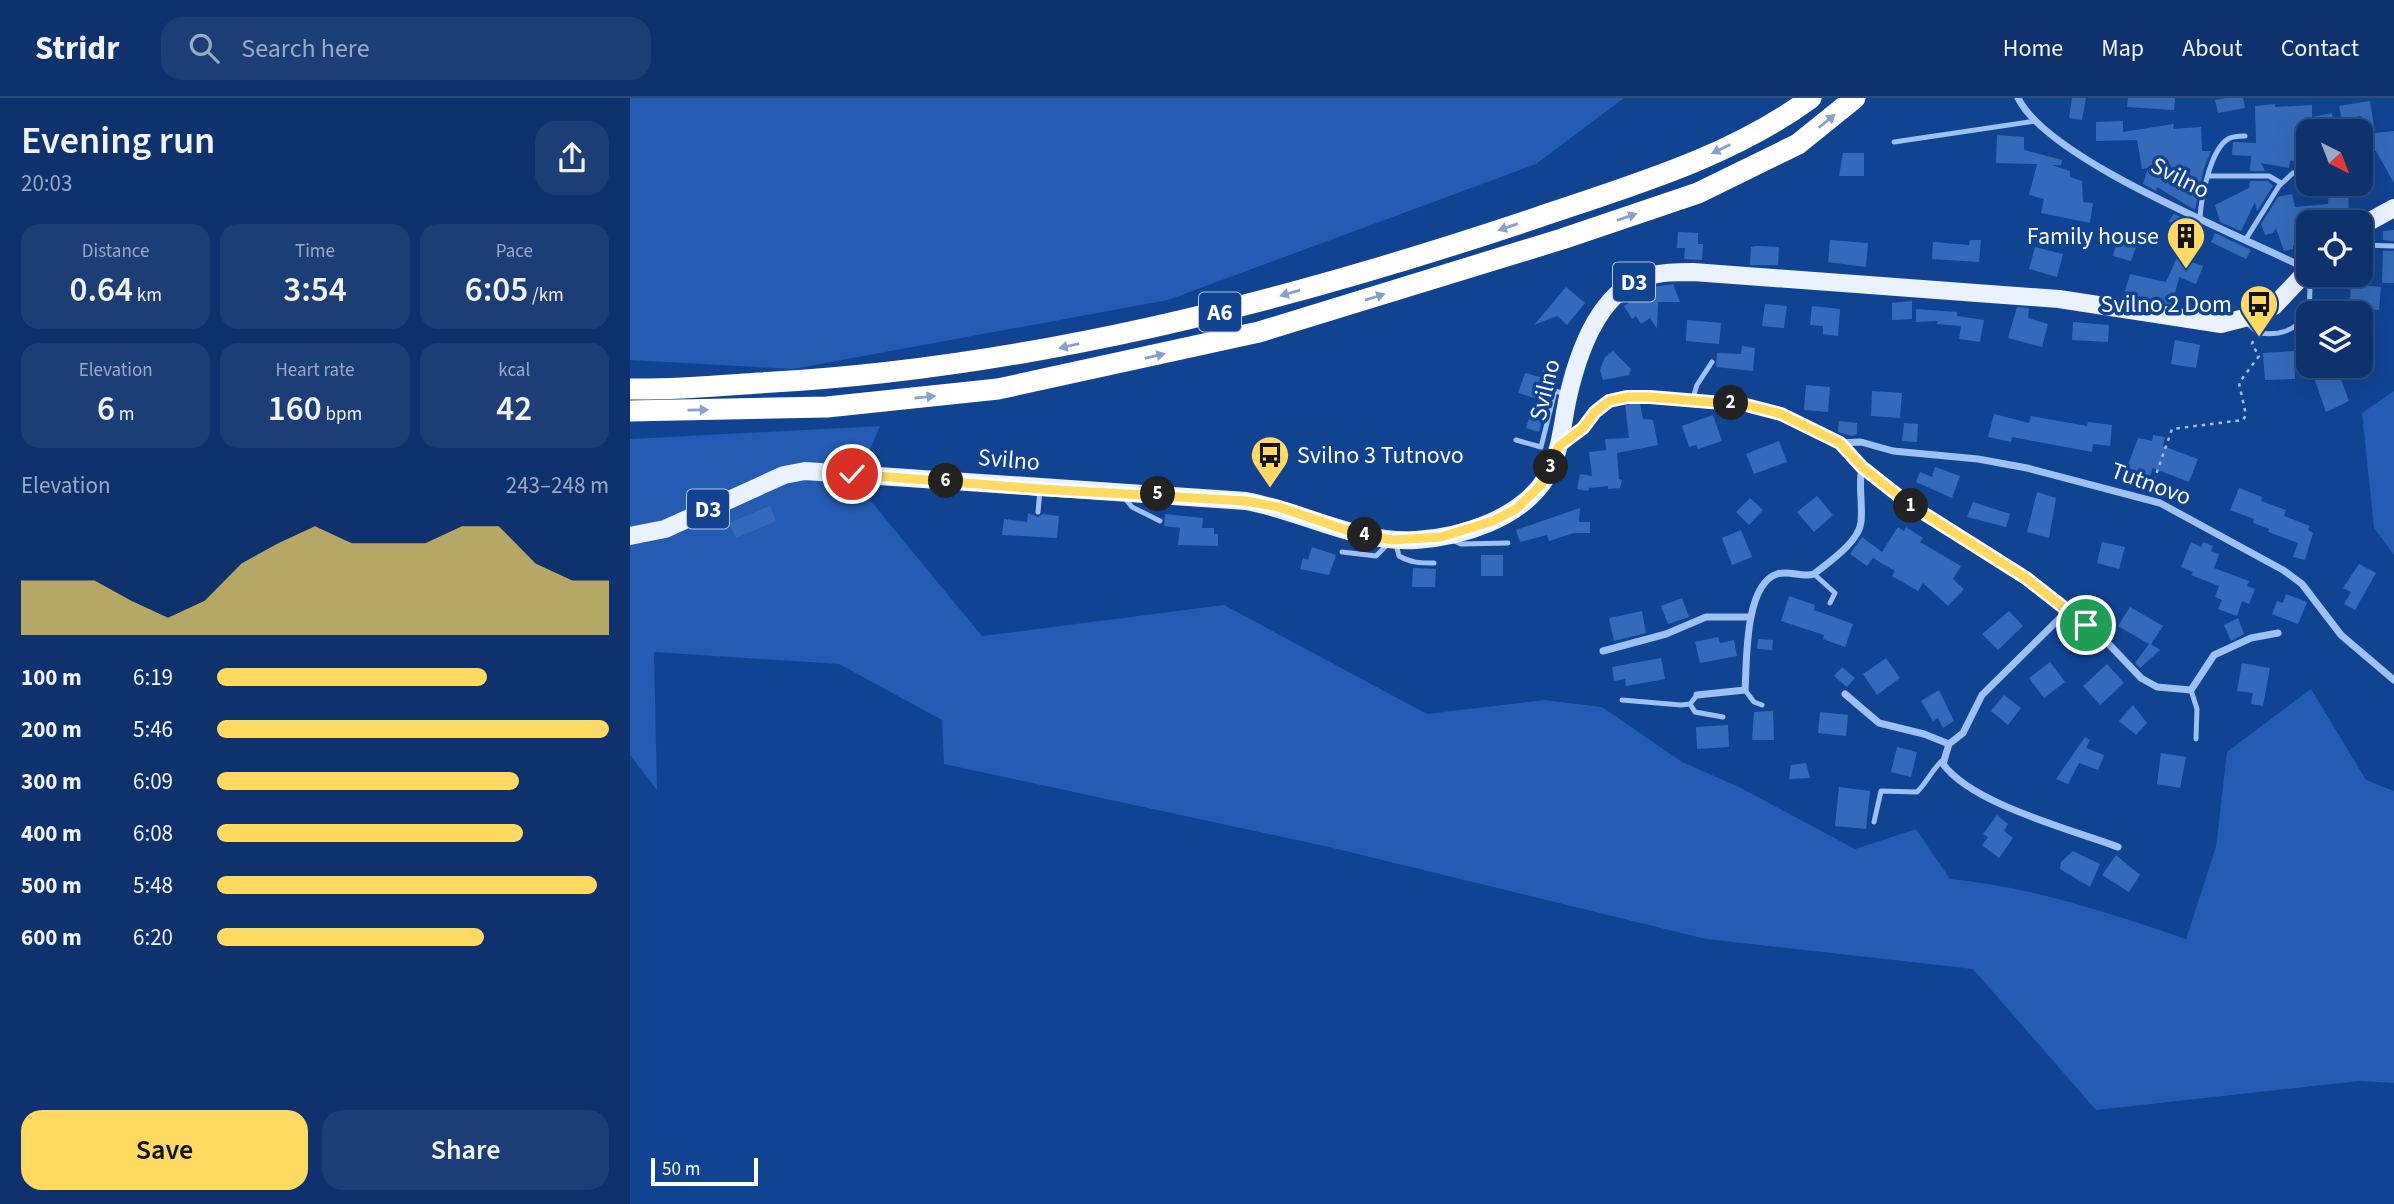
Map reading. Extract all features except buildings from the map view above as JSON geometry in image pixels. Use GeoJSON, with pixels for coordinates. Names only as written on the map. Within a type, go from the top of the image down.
{"type":"FeatureCollection","features":[{"type":"Feature","properties":{"kind":"highway","name":"A6"},"geometry":{"type":"LineString","coordinates":[[630,389],[825,380],[935,367],[1052,350],[1225,311],[1466,241],[1683,168],[1782,119],[1811,98]]}},
{"type":"Feature","properties":{"kind":"highway","name":"A6"},"geometry":{"type":"LineString","coordinates":[[630,411],[827,407],[998,389],[1259,332],[1562,239],[1698,193],[1798,144],[1855,98]]}},
{"type":"Feature","properties":{"kind":"main road"},"geometry":{"type":"LineString","coordinates":[[2373,219],[2394,208]]}},
{"type":"Feature","properties":{"kind":"main road","name":"Svilno"},"geometry":{"type":"LineString","coordinates":[[630,536],[665,529],[784,475],[805,471],[1246,501],[1279,507],[1355,533],[1393,540],[1444,537],[1493,521],[1516,509],[1541,485],[1559,446],[1569,395],[1586,342],[1608,303],[1629,284],[1668,273],[2059,299],[2221,324],[2244,319],[2274,306],[2296,283]]}},
{"type":"Feature","properties":{"kind":"street","name":"Svilno"},"geometry":{"type":"LineString","coordinates":[[2018,98],[2036,121],[2072,152],[2296,266]]}},
{"type":"Feature","properties":{"kind":"street","name":"Tutnovo"},"geometry":{"type":"LineString","coordinates":[[1559,446],[1583,428],[1595,412],[1609,401],[1627,397],[1762,408],[1781,414],[1840,443],[1862,467],[1949,531],[2026,578],[2066,612],[2104,639],[2141,678],[2157,687],[2191,690]]}},
{"type":"Feature","properties":{"kind":"street","name":"Tutnovo"},"geometry":{"type":"LineString","coordinates":[[1840,443],[1861,442],[1893,451],[2015,465],[2160,503],[2222,534],[2302,584],[2341,635],[2394,680]]}},
{"type":"Feature","properties":{"kind":"street"},"geometry":{"type":"LineString","coordinates":[[1697,695],[1745,690],[1751,617],[1764,583],[1774,575],[1815,575],[1859,530],[1859,482],[1862,467]]}},
{"type":"Feature","properties":{"kind":"street"},"geometry":{"type":"LineString","coordinates":[[2066,612],[1982,695],[1963,733],[1949,744],[1943,764],[1955,779],[1992,800],[2118,847]]}},
{"type":"Feature","properties":{"kind":"street"},"geometry":{"type":"LineString","coordinates":[[1603,651],[1666,634],[1706,617],[1751,617]]}},
{"type":"Feature","properties":{"kind":"street"},"geometry":{"type":"LineString","coordinates":[[2191,690],[2214,655],[2251,638],[2278,633]]}},
{"type":"Feature","properties":{"kind":"street"},"geometry":{"type":"LineString","coordinates":[[1845,694],[1879,723],[1924,734],[1949,744]]}},
{"type":"Feature","properties":{"kind":"lane"},"geometry":{"type":"LineString","coordinates":[[1894,142],[2036,121]]}},
{"type":"Feature","properties":{"kind":"lane"},"geometry":{"type":"LineString","coordinates":[[2200,218],[2203,185],[2222,145],[2228,138],[2245,136]]}},
{"type":"Feature","properties":{"kind":"lane"},"geometry":{"type":"LineString","coordinates":[[2246,239],[2281,183],[2293,173]]}},
{"type":"Feature","properties":{"kind":"lane"},"geometry":{"type":"LineString","coordinates":[[2208,176],[2269,176],[2281,183]]}},
{"type":"Feature","properties":{"kind":"lane"},"geometry":{"type":"LineString","coordinates":[[2373,245],[2394,246]]}},
{"type":"Feature","properties":{"kind":"lane"},"geometry":{"type":"LineString","coordinates":[[2244,319],[2258,333],[2280,334],[2296,328]]}},
{"type":"Feature","properties":{"kind":"lane"},"geometry":{"type":"LineString","coordinates":[[1692,401],[1712,362]]}},
{"type":"Feature","properties":{"kind":"lane"},"geometry":{"type":"LineString","coordinates":[[1516,440],[1541,447],[1555,391],[1569,395]]}},
{"type":"Feature","properties":{"kind":"lane"},"geometry":{"type":"LineString","coordinates":[[1038,512],[1040,489]]}},
{"type":"Feature","properties":{"kind":"lane"},"geometry":{"type":"LineString","coordinates":[[1119,492],[1132,508],[1160,521]]}},
{"type":"Feature","properties":{"kind":"lane"},"geometry":{"type":"LineString","coordinates":[[1444,537],[1461,544],[1508,543]]}},
{"type":"Feature","properties":{"kind":"lane"},"geometry":{"type":"LineString","coordinates":[[1342,552],[1376,556],[1393,540],[1399,556],[1414,563],[1434,563]]}},
{"type":"Feature","properties":{"kind":"lane"},"geometry":{"type":"LineString","coordinates":[[1815,575],[1835,593],[1830,603]]}},
{"type":"Feature","properties":{"kind":"lane"},"geometry":{"type":"LineString","coordinates":[[1745,690],[1754,702],[1762,705]]}},
{"type":"Feature","properties":{"kind":"lane"},"geometry":{"type":"LineString","coordinates":[[2191,690],[2197,709],[2196,739]]}},
{"type":"Feature","properties":{"kind":"lane"},"geometry":{"type":"LineString","coordinates":[[1690,704],[1697,695]]}},
{"type":"Feature","properties":{"kind":"lane"},"geometry":{"type":"LineString","coordinates":[[1622,701],[1690,704]]}},
{"type":"Feature","properties":{"kind":"lane"},"geometry":{"type":"LineString","coordinates":[[1690,704],[1695,712],[1723,717]]}},
{"type":"Feature","properties":{"kind":"lane"},"geometry":{"type":"LineString","coordinates":[[1874,822],[1881,791],[1917,792],[1926,784],[1933,768],[1944,760]]}},
{"type":"Feature","properties":{"kind":"path"},"geometry":{"type":"LineString","coordinates":[[2150,491],[2172,429],[2243,420],[2246,415],[2239,383],[2259,356],[2252,344]]}},
{"type":"Feature","properties":{"kind":"shaded area"},"geometry":{"type":"Polygon","coordinates":[[[630,98],[1624,98],[1536,164],[1168,300],[793,369],[630,360],[630,98]]]}},
{"type":"Feature","properties":{"kind":"shaded area"},"geometry":{"type":"Polygon","coordinates":[[[2394,391],[2394,555],[2374,528],[2362,413],[2394,391]]]}},
{"type":"Feature","properties":{"kind":"shaded area"},"geometry":{"type":"Polygon","coordinates":[[[880,426],[856,483],[982,636],[1224,605],[1427,714],[1544,700],[1602,707],[1682,762],[1739,787],[1855,849],[1916,829],[1950,879],[2041,895],[2186,939],[2216,847],[2227,752],[2311,689],[2366,780],[2394,791],[2394,1083],[2359,1081],[2096,1110],[1973,969],[1706,939],[1329,847],[944,764],[942,720],[839,664],[654,652],[657,790],[630,755],[630,439],[880,426]]]}},
{"type":"Feature","properties":{"kind":"place","name":"Family house"},"geometry":{"type":"Point","coordinates":[2186,270]}},
{"type":"Feature","properties":{"kind":"place","name":"Svilno 2 Dom"},"geometry":{"type":"Point","coordinates":[2259,338]}},
{"type":"Feature","properties":{"kind":"place","name":"Svilno 3 Tutnovo"},"geometry":{"type":"Point","coordinates":[1270,489]}},
{"type":"Feature","properties":{"kind":"route"},"geometry":{"type":"LineString","coordinates":[[852,474],[1040,489],[1246,501],[1279,507],[1355,533],[1394,540],[1415,540],[1467,530],[1516,509],[1541,485],[1559,446],[1583,428],[1595,412],[1609,401],[1627,397],[1650,397],[1746,405],[1781,414],[1840,443],[1862,467],[1909,504],[2026,578],[2086,625]]}}]}
